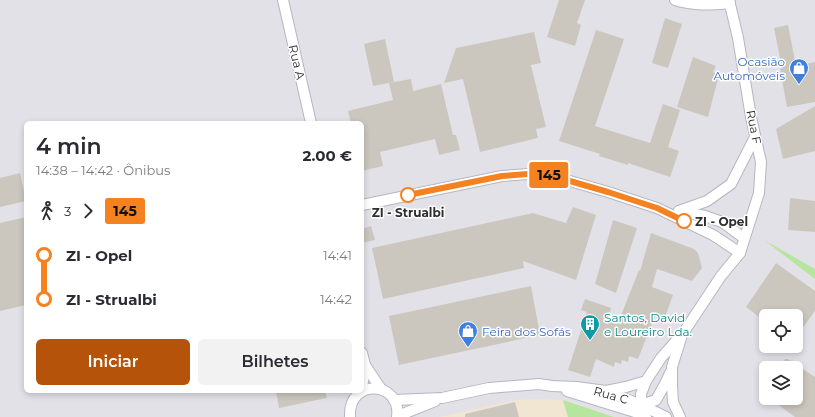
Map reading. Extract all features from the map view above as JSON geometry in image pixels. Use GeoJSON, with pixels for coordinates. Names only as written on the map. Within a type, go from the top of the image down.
{"type":"FeatureCollection","features":[{"type":"Feature","properties":{"kind":"street","name":"Rua A"},"geometry":{"type":"LineString","coordinates":[[283,0],[311,121]]}},
{"type":"Feature","properties":{"kind":"street"},"geometry":{"type":"LineString","coordinates":[[675,0],[687,4],[712,5],[730,1]]}},
{"type":"Feature","properties":{"kind":"street","name":"Rua F"},"geometry":{"type":"LineString","coordinates":[[730,1],[761,162],[759,193],[740,252]]}},
{"type":"Feature","properties":{"kind":"street"},"geometry":{"type":"LineString","coordinates":[[679,211],[707,201],[731,184],[755,137]]}},
{"type":"Feature","properties":{"kind":"street"},"geometry":{"type":"LineString","coordinates":[[364,205],[502,176],[542,173],[657,208],[713,235],[740,252],[721,276],[684,332],[661,358],[646,381],[641,394],[642,412]]}},
{"type":"Feature","properties":{"kind":"street"},"geometry":{"type":"LineString","coordinates":[[657,208],[705,216],[722,222],[744,238]]}},
{"type":"Feature","properties":{"kind":"street"},"geometry":{"type":"LineString","coordinates":[[642,412],[656,400],[665,384],[684,332]]}},
{"type":"Feature","properties":{"kind":"street"},"geometry":{"type":"LineString","coordinates":[[364,361],[365,365],[381,389]]}},
{"type":"Feature","properties":{"kind":"street"},"geometry":{"type":"LineString","coordinates":[[364,373],[365,365]]}},
{"type":"Feature","properties":{"kind":"street"},"geometry":{"type":"LineString","coordinates":[[672,367],[673,402],[680,417]]}},
{"type":"Feature","properties":{"kind":"street"},"geometry":{"type":"LineString","coordinates":[[606,391],[646,381]]}},
{"type":"Feature","properties":{"kind":"street","name":"Rua C"},"geometry":{"type":"LineString","coordinates":[[394,400],[442,398],[489,388],[539,384],[606,391],[642,412]]}},
{"type":"Feature","properties":{"kind":"street","name":"Rua C"},"geometry":{"type":"LineString","coordinates":[[552,386],[642,412],[666,417]]}},
{"type":"Feature","properties":{"kind":"street"},"geometry":{"type":"LineString","coordinates":[[364,390],[374,388],[381,389],[386,392],[394,400],[397,406],[397,417]]}},
{"type":"Feature","properties":{"kind":"street"},"geometry":{"type":"LineString","coordinates":[[350,417],[352,402],[359,393]]}},
{"type":"Feature","properties":{"kind":"street","name":"Rua C"},"geometry":{"type":"LineString","coordinates":[[401,417],[403,414],[442,398]]}},
{"type":"Feature","properties":{"kind":"shaded area"},"geometry":{"type":"Polygon","coordinates":[[[0,0],[815,0],[815,417],[0,417],[0,0]]]}},
{"type":"Feature","properties":{"kind":"shaded area"},"geometry":{"type":"Polygon","coordinates":[[[517,400],[563,400],[614,417],[439,417],[517,400]]]}},
{"type":"Feature","properties":{"kind":"green space"},"geometry":{"type":"Polygon","coordinates":[[[764,240],[815,269],[815,279],[764,240]]]}},
{"type":"Feature","properties":{"kind":"green space"},"geometry":{"type":"Polygon","coordinates":[[[563,400],[614,417],[568,417],[563,400]]]}},
{"type":"Feature","properties":{"kind":"building"},"geometry":{"type":"Polygon","coordinates":[[[559,0],[585,0],[577,23],[581,25],[575,46],[547,37],[559,0]]]}},
{"type":"Feature","properties":{"kind":"building"},"geometry":{"type":"Polygon","coordinates":[[[665,18],[682,24],[668,68],[652,63],[665,18]]]}},
{"type":"Feature","properties":{"kind":"building","name":"Ocasião Automóveis"},"geometry":{"type":"Polygon","coordinates":[[[788,25],[796,66],[815,62],[815,102],[787,107],[780,69],[782,68],[774,28],[788,25]]]}},
{"type":"Feature","properties":{"kind":"building"},"geometry":{"type":"Polygon","coordinates":[[[596,30],[624,39],[595,126],[650,143],[663,104],[680,110],[668,147],[679,151],[670,177],[628,163],[628,165],[599,156],[600,154],[559,141],[596,30]]]}},
{"type":"Feature","properties":{"kind":"building"},"geometry":{"type":"Polygon","coordinates":[[[534,32],[541,63],[531,65],[546,127],[536,129],[538,138],[480,152],[463,79],[444,83],[456,48],[534,32]]]}},
{"type":"Feature","properties":{"kind":"building"},"geometry":{"type":"Polygon","coordinates":[[[385,39],[394,82],[373,86],[364,44],[385,39]]]}},
{"type":"Feature","properties":{"kind":"building"},"geometry":{"type":"Polygon","coordinates":[[[693,57],[716,66],[713,72],[719,75],[708,117],[677,107],[693,57]]]}},
{"type":"Feature","properties":{"kind":"building"},"geometry":{"type":"Polygon","coordinates":[[[411,79],[413,91],[441,84],[453,135],[456,135],[460,150],[439,155],[435,139],[380,152],[383,166],[364,171],[364,121],[350,121],[348,111],[393,100],[389,83],[411,79]]]}},
{"type":"Feature","properties":{"kind":"building"},"geometry":{"type":"Polygon","coordinates":[[[815,106],[815,151],[783,159],[776,129],[815,106]]]}},
{"type":"Feature","properties":{"kind":"building"},"geometry":{"type":"Polygon","coordinates":[[[20,173],[24,192],[24,201],[0,207],[0,178],[20,173]]]}},
{"type":"Feature","properties":{"kind":"building"},"geometry":{"type":"Polygon","coordinates":[[[790,198],[815,201],[815,232],[788,230],[790,198]]]}},
{"type":"Feature","properties":{"kind":"building"},"geometry":{"type":"Polygon","coordinates":[[[573,207],[596,215],[576,280],[523,261],[524,268],[383,299],[372,248],[533,213],[566,223],[573,207]]]}},
{"type":"Feature","properties":{"kind":"building"},"geometry":{"type":"Polygon","coordinates":[[[24,217],[24,305],[0,311],[0,223],[24,217]]]}},
{"type":"Feature","properties":{"kind":"building"},"geometry":{"type":"Polygon","coordinates":[[[613,220],[637,228],[616,293],[595,284],[613,220]]]}},
{"type":"Feature","properties":{"kind":"building"},"geometry":{"type":"Polygon","coordinates":[[[371,226],[375,240],[364,243],[364,228],[371,226]]]}},
{"type":"Feature","properties":{"kind":"building"},"geometry":{"type":"Polygon","coordinates":[[[651,233],[694,249],[698,253],[702,268],[692,281],[657,269],[652,287],[673,295],[664,320],[655,316],[638,359],[629,356],[628,362],[622,360],[621,364],[615,362],[614,367],[596,359],[590,377],[568,370],[587,312],[581,310],[585,299],[611,308],[608,320],[618,323],[639,270],[640,271],[651,233]]]}},
{"type":"Feature","properties":{"kind":"building"},"geometry":{"type":"Polygon","coordinates":[[[776,263],[815,291],[815,311],[803,327],[803,309],[759,309],[759,317],[746,307],[776,263]]]}},
{"type":"Feature","properties":{"kind":"building"},"geometry":{"type":"Polygon","coordinates":[[[531,286],[540,335],[399,365],[389,316],[531,286]]]}},
{"type":"Feature","properties":{"kind":"building"},"geometry":{"type":"Polygon","coordinates":[[[785,359],[788,359],[791,361],[783,361],[785,359]]]}},
{"type":"Feature","properties":{"kind":"building"},"geometry":{"type":"Polygon","coordinates":[[[803,369],[815,377],[815,417],[795,417],[779,405],[803,405],[803,369]]]}},
{"type":"Feature","properties":{"kind":"building"},"geometry":{"type":"Polygon","coordinates":[[[276,393],[326,393],[327,398],[279,408],[276,393]]]}},
{"type":"Feature","properties":{"kind":"building"},"geometry":{"type":"Polygon","coordinates":[[[515,402],[519,417],[465,417],[465,414],[515,402]]]}},
{"type":"Feature","properties":{"kind":"bus line","name":"145"},"geometry":{"type":"LineString","coordinates":[[408,195],[502,176],[542,173],[657,208],[684,221]]}},
{"type":"Feature","properties":{"kind":"place","name":"Ocasião Automóveis"},"geometry":{"type":"Point","coordinates":[799,85]}},
{"type":"Feature","properties":{"kind":"place","name":"ZI - Strualbi"},"geometry":{"type":"Point","coordinates":[408,195]}},
{"type":"Feature","properties":{"kind":"place","name":"ZI - Opel"},"geometry":{"type":"Point","coordinates":[684,221]}},
{"type":"Feature","properties":{"kind":"place","name":"Santos, David e Loureiro Lda."},"geometry":{"type":"Point","coordinates":[590,341]}},
{"type":"Feature","properties":{"kind":"place","name":"Feira dos Sofás"},"geometry":{"type":"Point","coordinates":[468,348]}}]}
